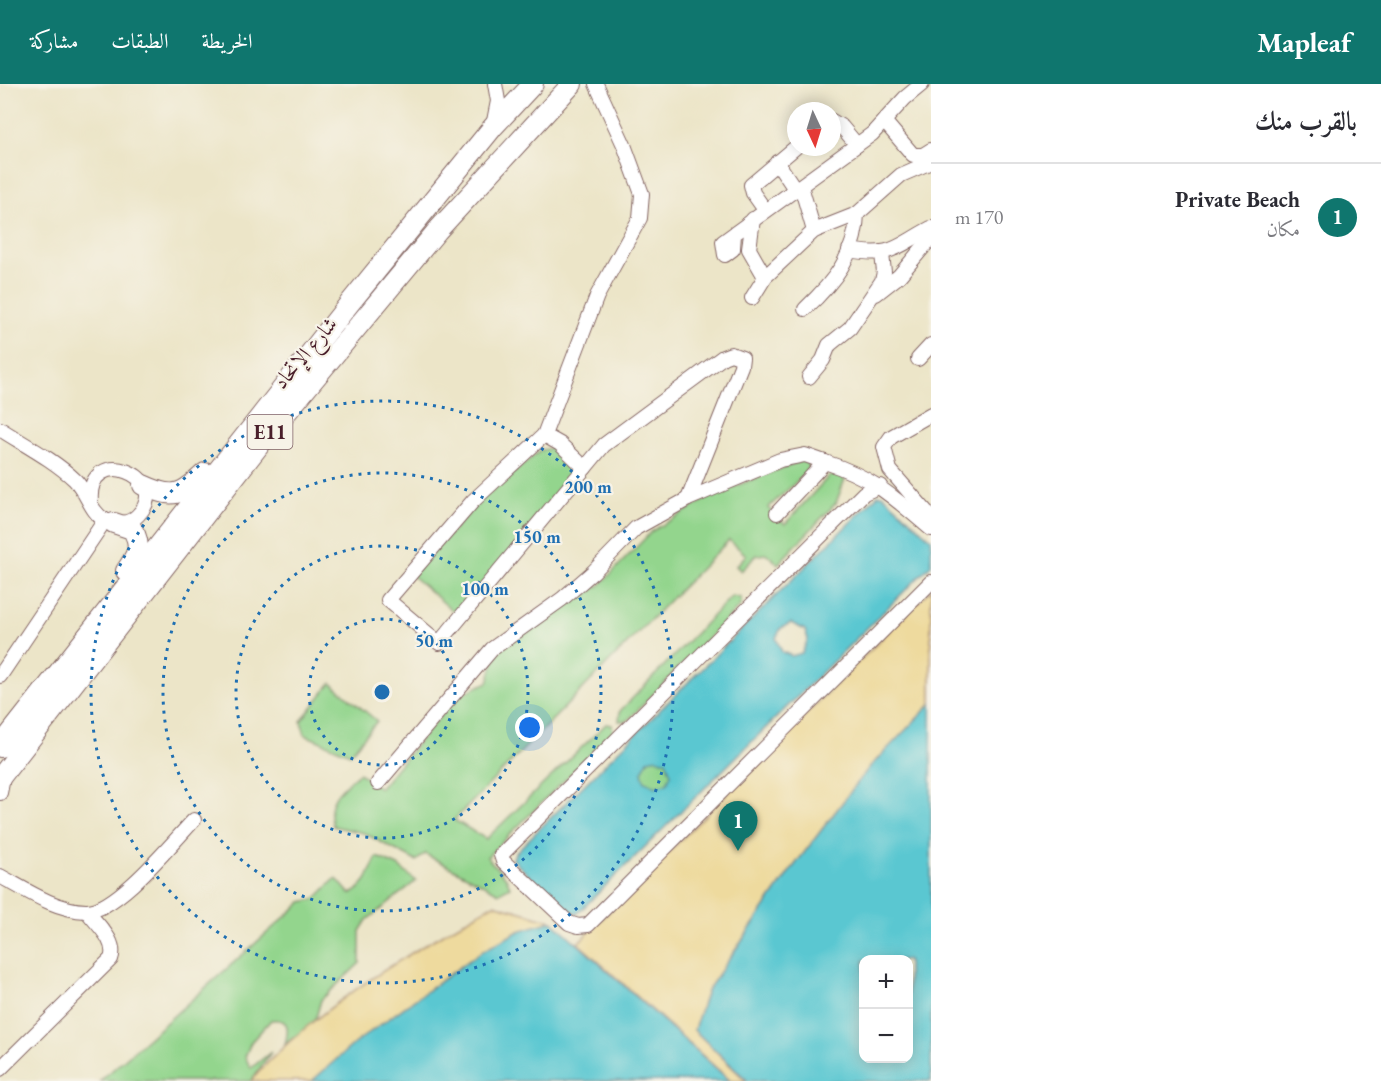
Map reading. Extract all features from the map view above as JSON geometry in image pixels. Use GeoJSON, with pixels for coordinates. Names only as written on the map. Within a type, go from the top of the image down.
{"type":"FeatureCollection","features":[{"type":"Feature","properties":{"kind":"highway","name":"شارع الإتحاد"},"geometry":{"type":"LineString","coordinates":[[0,747],[493,127],[533,84]]}},
{"type":"Feature","properties":{"kind":"highway","name":"شارع الإتحاد"},"geometry":{"type":"LineString","coordinates":[[2,775],[261,443],[437,231],[572,84]]}},
{"type":"Feature","properties":{"kind":"highway"},"geometry":{"type":"LineString","coordinates":[[143,485],[160,493],[172,495],[183,492],[247,434]]}},
{"type":"Feature","properties":{"kind":"highway"},"geometry":{"type":"LineString","coordinates":[[64,665],[139,548],[138,538],[132,529],[109,522]]}},
{"type":"Feature","properties":{"kind":"street"},"geometry":{"type":"LineString","coordinates":[[493,127],[498,101],[495,84]]}},
{"type":"Feature","properties":{"kind":"street"},"geometry":{"type":"LineString","coordinates":[[556,100],[577,84]]}},
{"type":"Feature","properties":{"kind":"street"},"geometry":{"type":"LineString","coordinates":[[596,84],[624,145],[642,194],[643,207],[640,218],[597,296],[544,435],[473,501],[388,600],[439,643],[604,445],[714,363],[723,357],[737,355],[742,358],[738,376],[698,468],[688,499]]}},
{"type":"Feature","properties":{"kind":"street"},"geometry":{"type":"LineString","coordinates":[[734,234],[857,145],[922,84]]}},
{"type":"Feature","properties":{"kind":"street"},"geometry":{"type":"LineString","coordinates":[[884,121],[913,155],[923,155],[931,150]]}},
{"type":"Feature","properties":{"kind":"street"},"geometry":{"type":"LineString","coordinates":[[841,126],[857,145]]}},
{"type":"Feature","properties":{"kind":"street"},"geometry":{"type":"LineString","coordinates":[[765,210],[753,193],[751,185],[787,154]]}},
{"type":"Feature","properties":{"kind":"street"},"geometry":{"type":"LineString","coordinates":[[777,162],[798,188],[814,231]]}},
{"type":"Feature","properties":{"kind":"street"},"geometry":{"type":"LineString","coordinates":[[752,298],[765,277],[814,231],[857,214],[901,175],[931,162]]}},
{"type":"Feature","properties":{"kind":"street"},"geometry":{"type":"LineString","coordinates":[[805,309],[840,274],[856,232],[857,214]]}},
{"type":"Feature","properties":{"kind":"street"},"geometry":{"type":"LineString","coordinates":[[753,219],[749,249],[765,277]]}},
{"type":"Feature","properties":{"kind":"street"},"geometry":{"type":"LineString","coordinates":[[849,250],[880,254],[902,247],[931,228]]}},
{"type":"Feature","properties":{"kind":"street"},"geometry":{"type":"LineString","coordinates":[[809,377],[823,360],[829,345],[850,328],[884,276],[880,254],[856,232]]}},
{"type":"Feature","properties":{"kind":"street"},"geometry":{"type":"LineString","coordinates":[[872,297],[899,276],[931,238]]}},
{"type":"Feature","properties":{"kind":"street"},"geometry":{"type":"LineString","coordinates":[[918,359],[931,345]]}},
{"type":"Feature","properties":{"kind":"street"},"geometry":{"type":"LineString","coordinates":[[931,414],[891,436],[884,447],[890,470],[931,517]]}},
{"type":"Feature","properties":{"kind":"street"},"geometry":{"type":"LineString","coordinates":[[0,429],[66,472],[84,491],[91,502],[109,522],[123,524],[139,515],[146,498],[143,485],[135,474],[126,470],[109,470],[102,474],[92,487],[91,502]]}},
{"type":"Feature","properties":{"kind":"street"},"geometry":{"type":"LineString","coordinates":[[544,435],[560,444],[585,468]]}},
{"type":"Feature","properties":{"kind":"street"},"geometry":{"type":"LineString","coordinates":[[378,783],[492,649],[562,599],[636,528],[688,499],[780,460],[805,455],[855,472],[880,486],[931,529]]}},
{"type":"Feature","properties":{"kind":"street"},"geometry":{"type":"LineString","coordinates":[[777,513],[825,462]]}},
{"type":"Feature","properties":{"kind":"street"},"geometry":{"type":"LineString","coordinates":[[66,472],[102,474]]}},
{"type":"Feature","properties":{"kind":"street"},"geometry":{"type":"LineString","coordinates":[[880,486],[864,493],[501,855],[503,861],[569,923],[578,926],[588,925],[931,582]]}},
{"type":"Feature","properties":{"kind":"street"},"geometry":{"type":"LineString","coordinates":[[0,676],[109,522]]}},
{"type":"Feature","properties":{"kind":"street"},"geometry":{"type":"LineString","coordinates":[[0,794],[2,775]]}},
{"type":"Feature","properties":{"kind":"street"},"geometry":{"type":"LineString","coordinates":[[0,876],[54,904],[87,911],[97,910],[123,894],[194,820]]}},
{"type":"Feature","properties":{"kind":"street"},"geometry":{"type":"LineString","coordinates":[[0,1069],[111,958],[114,952],[110,941],[87,911]]}},
{"type":"Feature","properties":{"kind":"green space"},"geometry":{"type":"Polygon","coordinates":[[[552,448],[573,466],[573,481],[459,616],[411,575],[482,499],[541,450],[552,448]]]}},
{"type":"Feature","properties":{"kind":"green space"},"geometry":{"type":"Polygon","coordinates":[[[803,460],[809,464],[808,471],[768,508],[785,524],[829,476],[839,474],[845,479],[836,503],[778,564],[767,554],[757,555],[741,571],[736,566],[746,555],[729,540],[454,820],[486,839],[606,724],[612,725],[613,732],[487,857],[506,878],[510,887],[499,893],[425,854],[416,861],[364,833],[333,826],[331,809],[340,790],[359,773],[380,788],[457,696],[488,682],[498,649],[600,585],[652,531],[715,494],[803,460]]]}},
{"type":"Feature","properties":{"kind":"green space"},"geometry":{"type":"Polygon","coordinates":[[[732,596],[741,598],[741,605],[627,721],[619,721],[620,711],[732,596]]]}},
{"type":"Feature","properties":{"kind":"green space"},"geometry":{"type":"Polygon","coordinates":[[[331,683],[377,721],[350,754],[305,735],[301,721],[331,683]]]}},
{"type":"Feature","properties":{"kind":"green space"},"geometry":{"type":"Polygon","coordinates":[[[657,757],[663,758],[671,766],[671,778],[663,786],[657,787],[651,786],[643,778],[642,772],[643,766],[651,758],[657,757]]]}},
{"type":"Feature","properties":{"kind":"green space"},"geometry":{"type":"Polygon","coordinates":[[[377,857],[398,866],[416,881],[367,920],[360,931],[360,963],[321,1000],[315,1021],[285,1044],[287,1026],[282,1021],[271,1020],[251,1042],[245,1057],[251,1068],[271,1052],[251,1081],[100,1081],[302,902],[315,899],[336,878],[350,894],[357,891],[366,880],[377,857]]]}},
{"type":"Feature","properties":{"kind":"sand"},"geometry":{"type":"Polygon","coordinates":[[[931,589],[931,704],[868,769],[788,874],[707,991],[694,1030],[746,1081],[731,1081],[578,943],[931,589]]]}},
{"type":"Feature","properties":{"kind":"sand"},"geometry":{"type":"Polygon","coordinates":[[[494,904],[552,921],[519,931],[481,952],[355,1043],[312,1081],[251,1081],[275,1055],[333,1006],[397,962],[494,904]]]}},
{"type":"Feature","properties":{"kind":"water"},"geometry":{"type":"Polygon","coordinates":[[[878,495],[883,495],[931,539],[931,565],[577,914],[566,910],[519,866],[513,859],[515,853],[878,495]],[[791,623],[781,628],[776,638],[782,652],[792,656],[802,653],[808,639],[805,630],[791,623]],[[657,758],[648,760],[642,772],[644,780],[655,787],[667,783],[671,774],[666,761],[657,758]]]}},
{"type":"Feature","properties":{"kind":"water"},"geometry":{"type":"Polygon","coordinates":[[[931,704],[931,1081],[748,1081],[694,1030],[707,991],[788,874],[868,769],[931,704]]]}},
{"type":"Feature","properties":{"kind":"water"},"geometry":{"type":"Polygon","coordinates":[[[552,921],[730,1081],[312,1081],[355,1043],[481,952],[519,931],[552,921]]]}},
{"type":"Feature","properties":{"kind":"place","name":"Private Beach"},"geometry":{"type":"Point","coordinates":[738,851]}}]}
